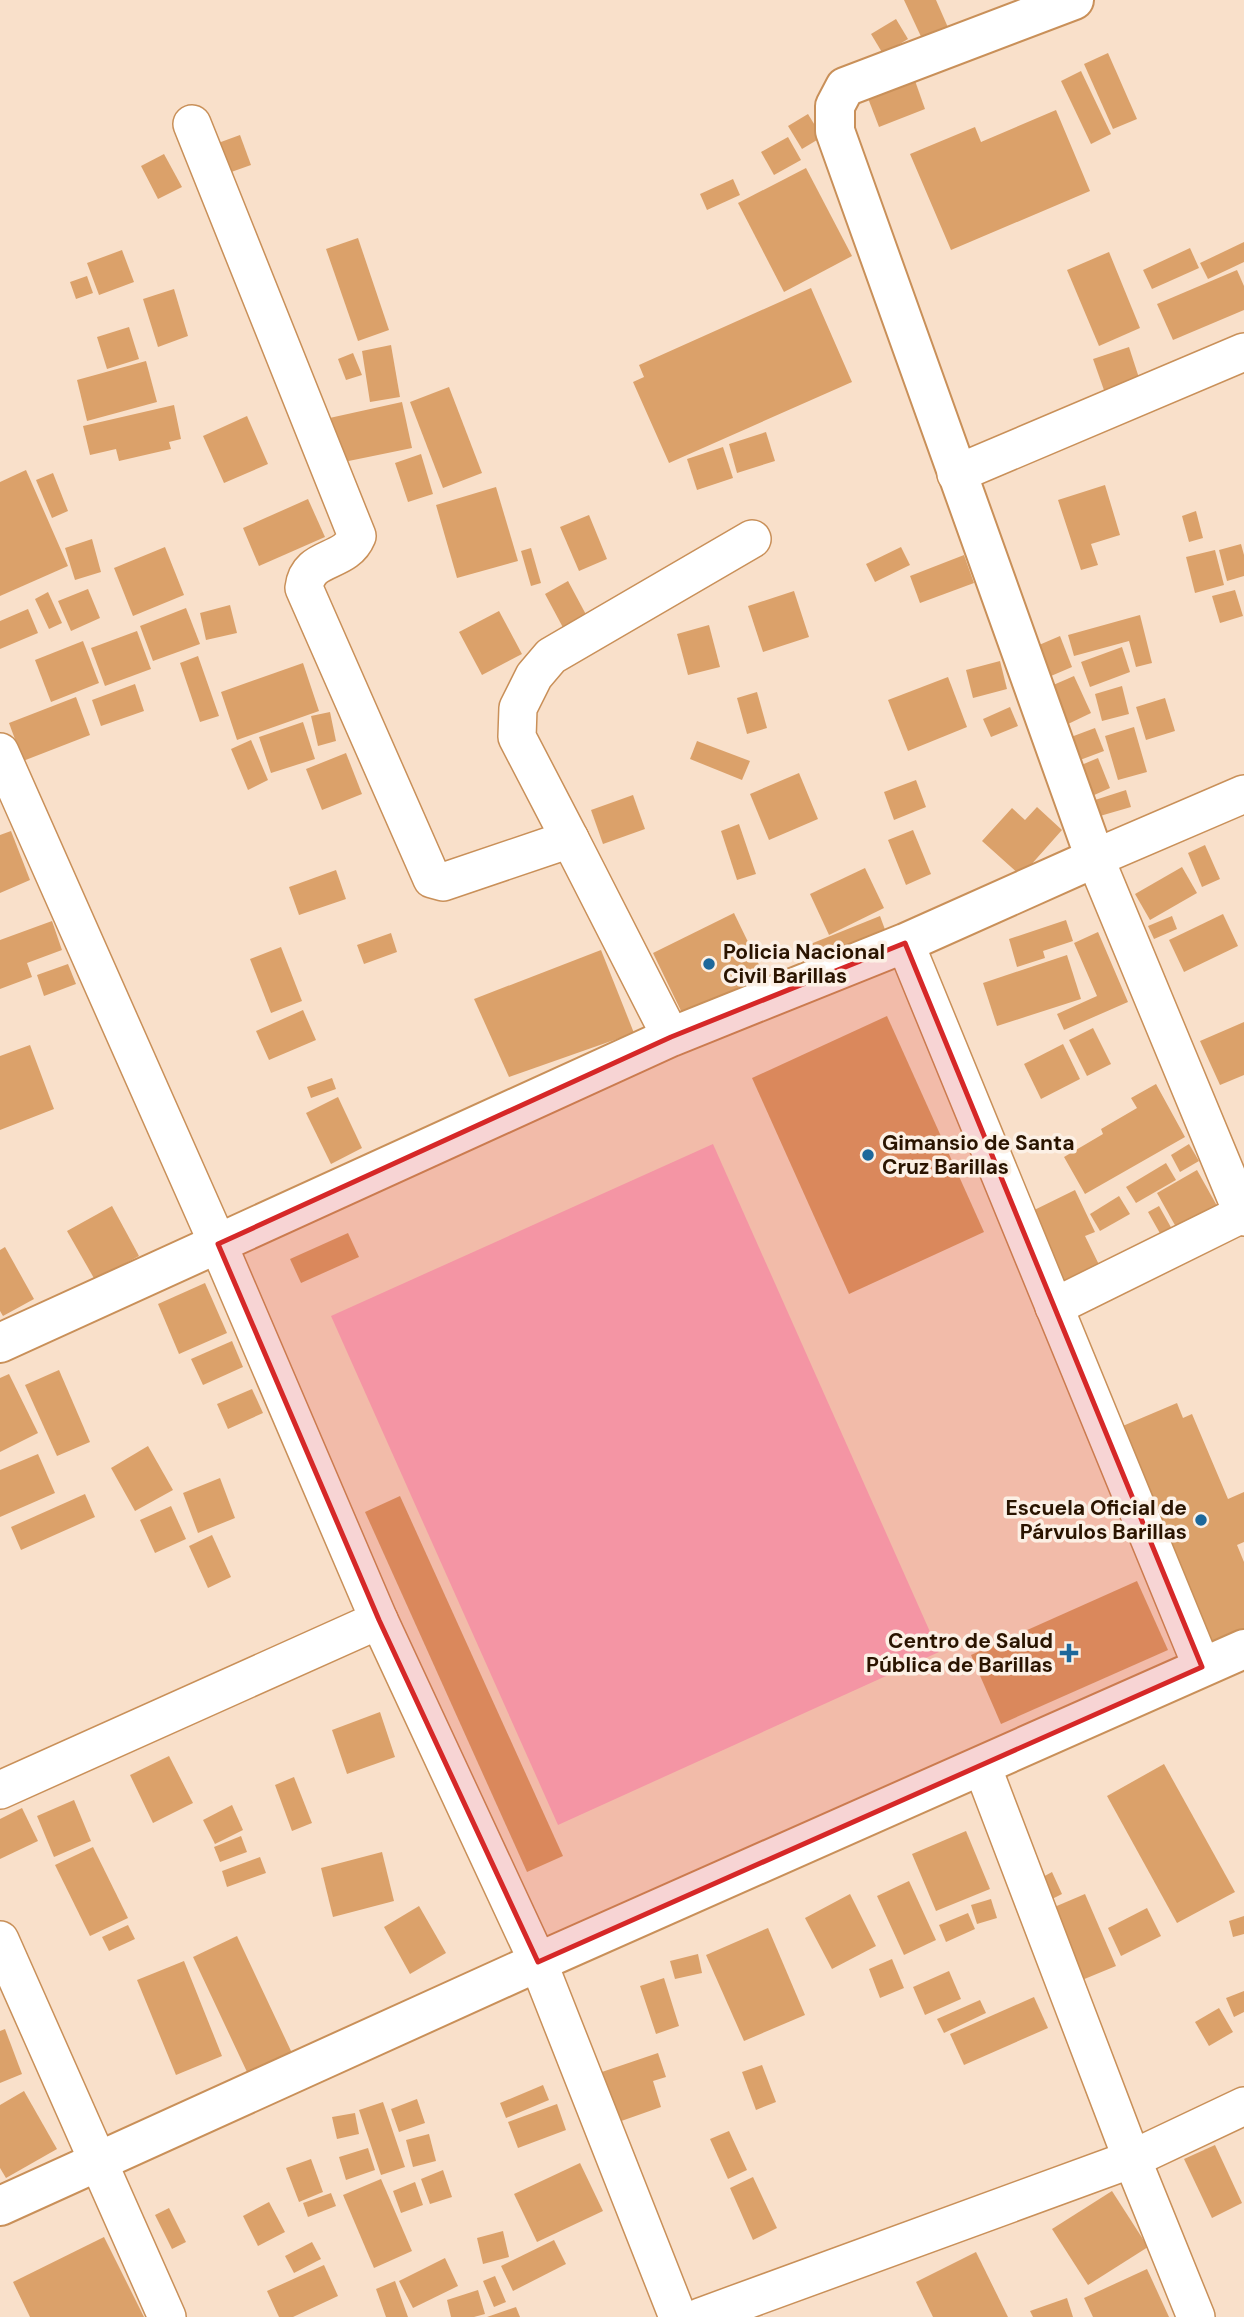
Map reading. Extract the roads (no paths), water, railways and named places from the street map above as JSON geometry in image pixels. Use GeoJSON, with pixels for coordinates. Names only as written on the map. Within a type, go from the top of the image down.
{"type":"FeatureCollection","features":[{"type":"Feature","properties":{"kind":"street"},"geometry":{"type":"LineString","coordinates":[[1054,1307],[1244,1215],[1096,858],[835,131],[835,106],[845,87],[1074,0]]}},
{"type":"Feature","properties":{"kind":"street"},"geometry":{"type":"LineString","coordinates":[[192,124],[356,536],[347,551],[310,569],[304,588],[432,879],[443,882],[570,839]]}},
{"type":"Feature","properties":{"kind":"street"},"geometry":{"type":"LineString","coordinates":[[956,474],[1244,352]]}},
{"type":"Feature","properties":{"kind":"street"},"geometry":{"type":"LineString","coordinates":[[671,1037],[517,737],[518,708],[534,676],[551,656],[752,539]]}},
{"type":"Feature","properties":{"kind":"street"},"geometry":{"type":"LineString","coordinates":[[0,752],[218,1244],[379,1620],[538,1962],[678,2317]]}},
{"type":"Feature","properties":{"kind":"street"},"geometry":{"type":"LineString","coordinates":[[0,1343],[671,1037],[905,943],[1244,794]]}},
{"type":"Feature","properties":{"kind":"street"},"geometry":{"type":"LineString","coordinates":[[905,943],[1202,1667]]}},
{"type":"Feature","properties":{"kind":"street"},"geometry":{"type":"LineString","coordinates":[[0,1790],[379,1620]]}},
{"type":"Feature","properties":{"kind":"street"},"geometry":{"type":"LineString","coordinates":[[0,2206],[538,1962],[1244,1649]]}},
{"type":"Feature","properties":{"kind":"street"},"geometry":{"type":"LineString","coordinates":[[982,1766],[1132,2159],[1196,2317]]}},
{"type":"Feature","properties":{"kind":"street"},"geometry":{"type":"LineString","coordinates":[[0,1940],[167,2317]]}},
{"type":"Feature","properties":{"kind":"street"},"geometry":{"type":"LineString","coordinates":[[700,2317],[1132,2159],[1244,2106]]}},
{"type":"Feature","properties":{"kind":"place","name":"Policia Nacional Civil Barillas"},"geometry":{"type":"Point","coordinates":[709,964]}},
{"type":"Feature","properties":{"kind":"place","name":"Gimansio de Santa Cruz Barillas"},"geometry":{"type":"Point","coordinates":[868,1155]}},
{"type":"Feature","properties":{"kind":"place","name":"Escuela Oficial de Párvulos Barillas"},"geometry":{"type":"Point","coordinates":[1201,1520]}},
{"type":"Feature","properties":{"kind":"place","name":"Centro de Salud Pública de Barillas"},"geometry":{"type":"Point","coordinates":[1069,1653]}}]}
